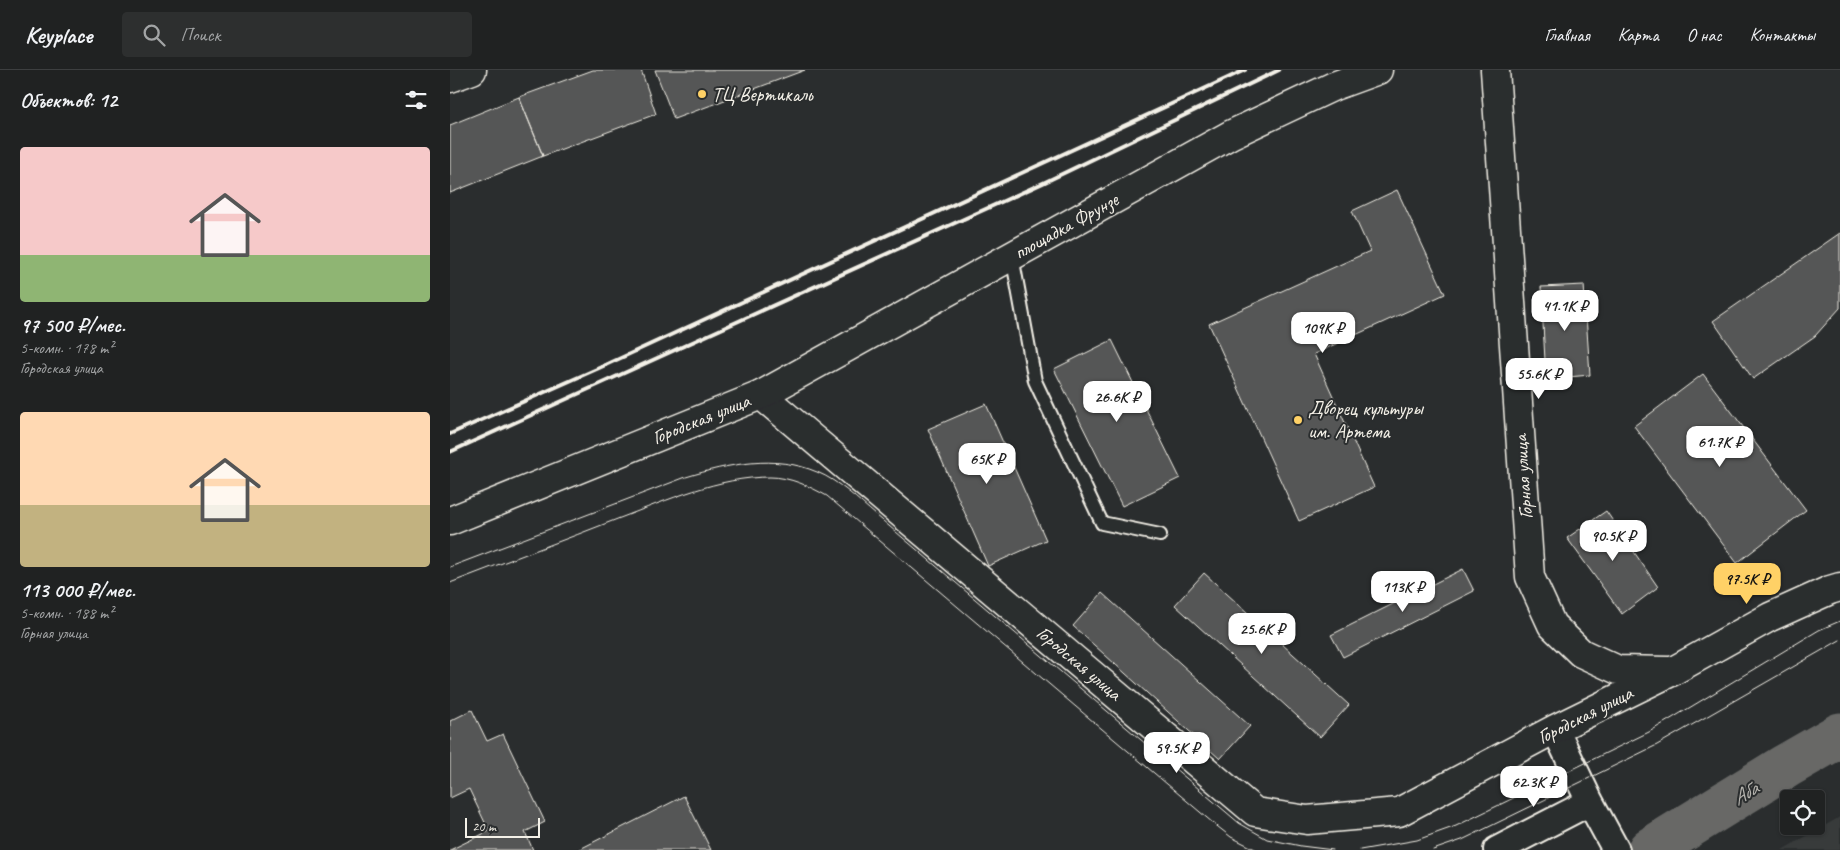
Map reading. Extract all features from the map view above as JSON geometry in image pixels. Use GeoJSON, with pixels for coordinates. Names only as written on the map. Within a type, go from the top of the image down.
{"type":"FeatureCollection","features":[{"type":"Feature","properties":{"kind":"main road"},"geometry":{"type":"LineString","coordinates":[[450,78],[472,70]]}},
{"type":"Feature","properties":{"kind":"main road","name":"площадка Фрунзе"},"geometry":{"type":"LineString","coordinates":[[761,395],[1232,134],[1334,86],[1378,70]]}},
{"type":"Feature","properties":{"kind":"main road","name":"Горная улица"},"geometry":{"type":"LineString","coordinates":[[1495,70],[1530,577],[1552,625],[1581,653],[1618,670],[1673,671]]}},
{"type":"Feature","properties":{"kind":"main road","name":"Городская улица"},"geometry":{"type":"LineString","coordinates":[[450,521],[761,395],[1255,812],[1307,820],[1399,812],[1555,729],[1673,671],[1770,617],[1840,587]]}},
{"type":"Feature","properties":{"kind":"street"},"geometry":{"type":"LineString","coordinates":[[1555,729],[1590,802],[1612,842]]}},
{"type":"Feature","properties":{"kind":"street"},"geometry":{"type":"LineString","coordinates":[[1497,850],[1590,802]]}},
{"type":"Feature","properties":{"kind":"lane"},"geometry":{"type":"LineString","coordinates":[[1012,256],[1035,381],[1102,522],[1160,535]]}},
{"type":"Feature","properties":{"kind":"shaded area"},"geometry":{"type":"Polygon","coordinates":[[[1840,817],[1840,850],[1782,850],[1808,835],[1825,835],[1825,826],[1840,817]]]}},
{"type":"Feature","properties":{"kind":"building"},"geometry":{"type":"Polygon","coordinates":[[[593,70],[641,70],[656,114],[543,156],[519,97],[593,70]]]}},
{"type":"Feature","properties":{"kind":"building","name":"ТЦ Вертикаль"},"geometry":{"type":"Polygon","coordinates":[[[655,70],[805,70],[674,119],[655,70]]]}},
{"type":"Feature","properties":{"kind":"building"},"geometry":{"type":"Polygon","coordinates":[[[519,97],[543,156],[450,193],[450,125],[519,97]]]}},
{"type":"Feature","properties":{"kind":"building","name":"Дворец культуры им. Артема"},"geometry":{"type":"Polygon","coordinates":[[[1397,190],[1445,294],[1314,354],[1374,487],[1299,521],[1209,324],[1370,251],[1352,211],[1397,190]]]}},
{"type":"Feature","properties":{"kind":"building"},"geometry":{"type":"Polygon","coordinates":[[[1840,233],[1840,308],[1815,336],[1753,379],[1713,321],[1840,233]]]}},
{"type":"Feature","properties":{"kind":"building"},"geometry":{"type":"Polygon","coordinates":[[[1584,285],[1590,375],[1546,379],[1541,287],[1584,285]]]}},
{"type":"Feature","properties":{"kind":"building"},"geometry":{"type":"Polygon","coordinates":[[[1112,340],[1180,478],[1122,506],[1054,369],[1112,340]]]}},
{"type":"Feature","properties":{"kind":"building"},"geometry":{"type":"Polygon","coordinates":[[[1703,374],[1806,510],[1737,563],[1634,426],[1703,374]]]}},
{"type":"Feature","properties":{"kind":"building"},"geometry":{"type":"Polygon","coordinates":[[[986,404],[1046,540],[988,566],[928,429],[986,404]]]}},
{"type":"Feature","properties":{"kind":"building"},"geometry":{"type":"Polygon","coordinates":[[[1606,511],[1658,587],[1622,614],[1567,538],[1606,511]]]}},
{"type":"Feature","properties":{"kind":"building"},"geometry":{"type":"Polygon","coordinates":[[[1463,569],[1474,591],[1343,657],[1331,635],[1463,569]]]}},
{"type":"Feature","properties":{"kind":"building"},"geometry":{"type":"Polygon","coordinates":[[[1204,573],[1349,705],[1320,737],[1175,605],[1204,573]]]}},
{"type":"Feature","properties":{"kind":"building"},"geometry":{"type":"Polygon","coordinates":[[[1102,593],[1250,726],[1220,759],[1073,626],[1102,593]]]}},
{"type":"Feature","properties":{"kind":"building"},"geometry":{"type":"Polygon","coordinates":[[[472,710],[487,741],[503,734],[545,822],[525,832],[533,850],[450,850],[489,831],[469,789],[450,798],[450,721],[472,710]]]}},
{"type":"Feature","properties":{"kind":"building"},"geometry":{"type":"Polygon","coordinates":[[[684,796],[711,850],[578,850],[684,796]]]}},
{"type":"Feature","properties":{"kind":"waterway","name":"Аба"},"geometry":{"type":"LineString","coordinates":[[1650,850],[1840,735]]}},
{"type":"Feature","properties":{"kind":"tram line"},"geometry":{"type":"LineString","coordinates":[[450,567],[702,472],[735,465],[768,462],[785,463],[817,472],[833,480],[848,491],[1239,823],[1267,839],[1333,850]]}},
{"type":"Feature","properties":{"kind":"tram line"},"geometry":{"type":"LineString","coordinates":[[450,583],[656,504],[712,485],[751,478],[777,477],[792,480],[827,496],[1213,823],[1231,837],[1257,850]]}},
{"type":"Feature","properties":{"kind":"tram line"},"geometry":{"type":"LineString","coordinates":[[1360,850],[1417,840],[1456,826],[1649,732],[1819,630],[1840,621]]}},
{"type":"Feature","properties":{"kind":"tram line"},"geometry":{"type":"LineString","coordinates":[[1433,850],[1462,840],[1657,745],[1840,640]]}},
{"type":"Feature","properties":{"kind":"railway"},"geometry":{"type":"LineString","coordinates":[[450,434],[599,368],[1245,70]]}},
{"type":"Feature","properties":{"kind":"railway"},"geometry":{"type":"LineString","coordinates":[[450,452],[1043,183],[1279,70]]}},
{"type":"Feature","properties":{"kind":"place","name":"ТЦ Вертикаль"},"geometry":{"type":"Point","coordinates":[702,94]}},
{"type":"Feature","properties":{"kind":"place","name":"Дворец культуры им. Артема"},"geometry":{"type":"Point","coordinates":[1298,420]}}]}
